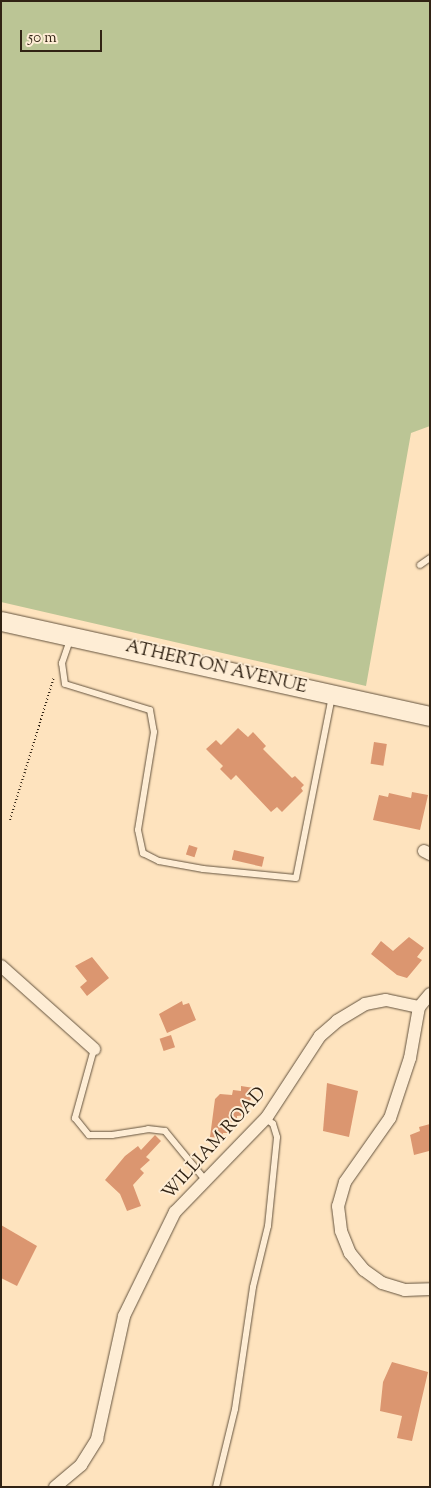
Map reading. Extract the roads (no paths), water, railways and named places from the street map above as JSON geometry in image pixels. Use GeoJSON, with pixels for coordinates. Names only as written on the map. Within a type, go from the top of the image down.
{"type":"FeatureCollection","features":[{"type":"Feature","properties":{"kind":"main road","name":"ATHERTON AVENUE"},"geometry":{"type":"LineString","coordinates":[[1,621],[430,716]]}},
{"type":"Feature","properties":{"kind":"street"},"geometry":{"type":"LineString","coordinates":[[1,966],[94,1049]]}},
{"type":"Feature","properties":{"kind":"street"},"geometry":{"type":"LineString","coordinates":[[430,994],[420,1007],[401,1091],[377,1140],[346,1182],[338,1206],[341,1231],[350,1253],[364,1270],[382,1283],[405,1290],[430,1289]]}},
{"type":"Feature","properties":{"kind":"street","name":"WILLIAM ROAD"},"geometry":{"type":"LineString","coordinates":[[55,1487],[81,1465],[97,1439],[124,1316],[175,1212],[266,1119],[320,1036],[337,1021],[365,1004],[386,1000],[420,1007]]}},
{"type":"Feature","properties":{"kind":"lane"},"geometry":{"type":"LineString","coordinates":[[420,565],[430,558]]}},
{"type":"Feature","properties":{"kind":"lane"},"geometry":{"type":"LineString","coordinates":[[71,636],[62,664],[65,684],[150,710],[154,732],[138,830],[143,852],[159,860],[203,869],[296,878],[332,694]]}},
{"type":"Feature","properties":{"kind":"lane"},"geometry":{"type":"LineString","coordinates":[[94,1049],[75,1118],[89,1135],[112,1136],[148,1129],[165,1131],[206,1181]]}},
{"type":"Feature","properties":{"kind":"lane"},"geometry":{"type":"LineString","coordinates":[[216,1487],[235,1409],[253,1288],[268,1226],[277,1137],[274,1124],[266,1119]]}}]}
